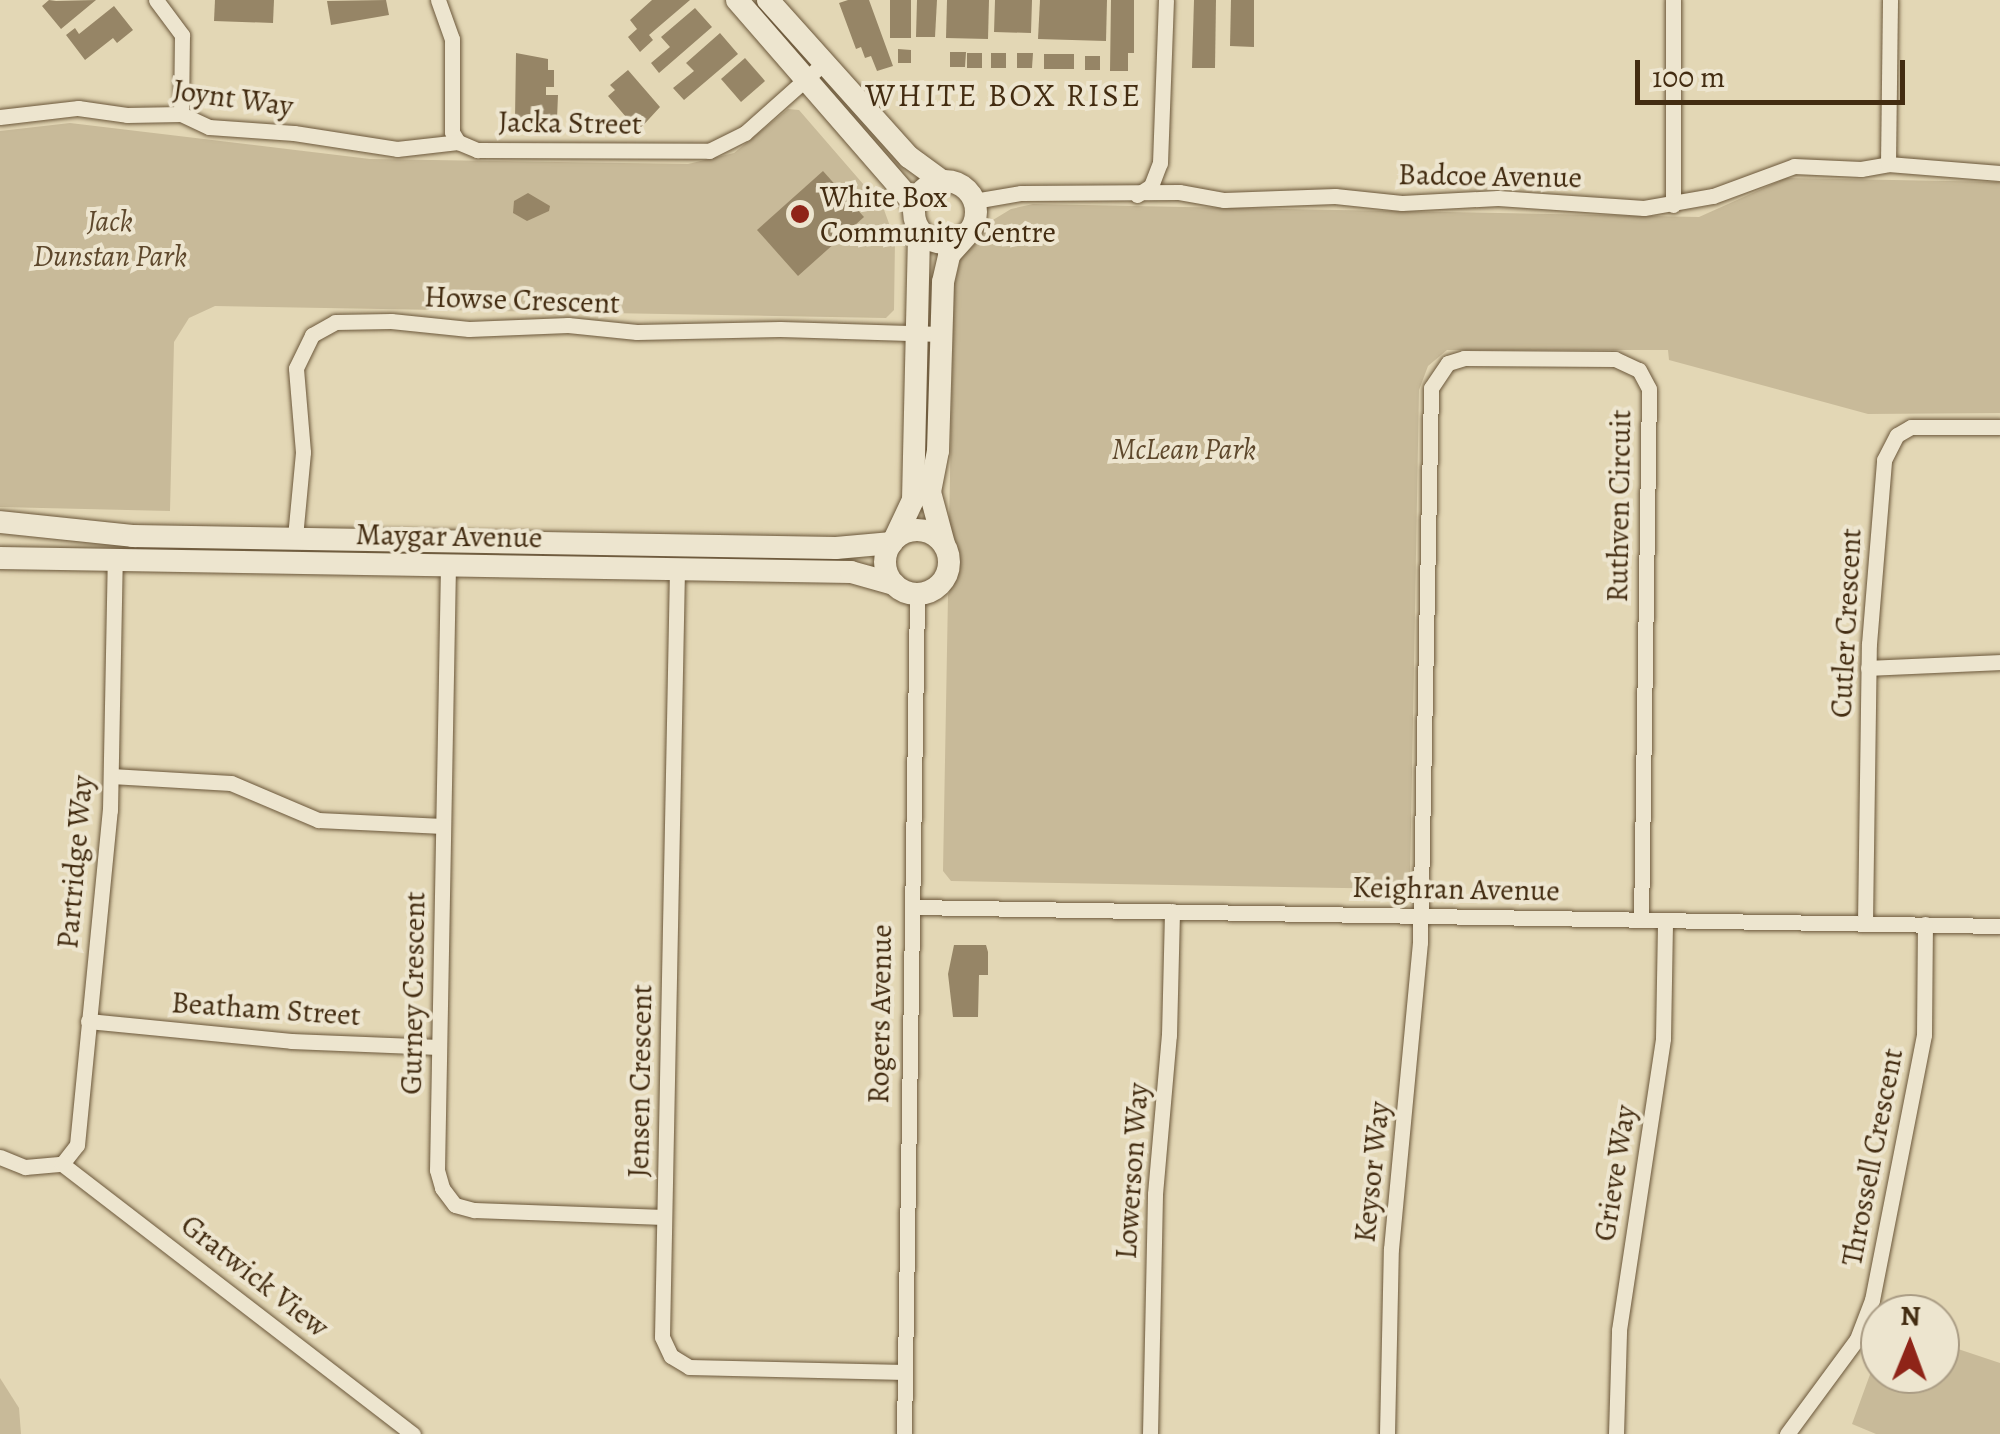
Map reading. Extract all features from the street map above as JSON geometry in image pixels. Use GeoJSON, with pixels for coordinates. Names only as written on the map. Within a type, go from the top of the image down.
{"type":"FeatureCollection","features":[{"type":"Feature","properties":{"kind":"street"},"geometry":{"type":"LineString","coordinates":[[156,0],[182,35],[181,114]]}},
{"type":"Feature","properties":{"kind":"street","name":"Jacka Street"},"geometry":{"type":"LineString","coordinates":[[438,0],[452,39],[452,132],[458,142],[477,150],[709,151],[745,133],[826,62]]}},
{"type":"Feature","properties":{"kind":"street"},"geometry":{"type":"LineString","coordinates":[[737,0],[914,205],[920,230],[929,334],[938,451],[930,492],[950,563],[943,581],[917,594],[894,584],[886,568],[893,541],[913,500],[929,334],[949,256],[976,220],[974,201],[962,186],[942,181],[909,156],[777,3]]}},
{"type":"Feature","properties":{"kind":"street"},"geometry":{"type":"LineString","coordinates":[[1672,0],[1673,205]]}},
{"type":"Feature","properties":{"kind":"street"},"geometry":{"type":"LineString","coordinates":[[1888,164],[1890,0]]}},
{"type":"Feature","properties":{"kind":"street"},"geometry":{"type":"LineString","coordinates":[[1138,195],[1152,186],[1160,163],[1163,3]]}},
{"type":"Feature","properties":{"kind":"street","name":"Joynt Way"},"geometry":{"type":"LineString","coordinates":[[0,116],[78,108],[127,115],[181,114],[209,127],[294,134],[376,147],[429,147],[458,142]]}},
{"type":"Feature","properties":{"kind":"street","name":"Badcoe Avenue"},"geometry":{"type":"LineString","coordinates":[[974,201],[1022,193],[1179,192],[1256,201],[1335,196],[1402,203],[1498,198],[1644,208],[1673,205],[1794,166],[1861,169],[1888,164],[2000,173]]}},
{"type":"Feature","properties":{"kind":"street"},"geometry":{"type":"LineString","coordinates":[[914,205],[924,189],[942,181]]}},
{"type":"Feature","properties":{"kind":"street"},"geometry":{"type":"LineString","coordinates":[[920,230],[927,238],[946,244],[966,236]]}},
{"type":"Feature","properties":{"kind":"street","name":"Howse Crescent"},"geometry":{"type":"LineString","coordinates":[[294,537],[303,452],[296,368],[312,335],[335,322],[391,321],[470,329],[568,324],[673,333],[780,329],[929,334]]}},
{"type":"Feature","properties":{"kind":"street","name":"Ruthven Circuit"},"geometry":{"type":"LineString","coordinates":[[1420,916],[1431,388],[1448,363],[1464,358],[1615,359],[1639,370],[1649,389],[1640,919]]}},
{"type":"Feature","properties":{"kind":"street","name":"Cutler Crescent"},"geometry":{"type":"LineString","coordinates":[[1865,923],[1868,668],[1878,527],[1889,445],[1910,427],[2000,426]]}},
{"type":"Feature","properties":{"kind":"street","name":"Maygar Avenue"},"geometry":{"type":"LineString","coordinates":[[0,522],[55,524],[116,535],[447,542],[678,557],[851,572],[894,584]]}},
{"type":"Feature","properties":{"kind":"street"},"geometry":{"type":"LineString","coordinates":[[893,541],[916,530],[936,536],[944,544]]}},
{"type":"Feature","properties":{"kind":"street"},"geometry":{"type":"LineString","coordinates":[[115,559],[116,535]]}},
{"type":"Feature","properties":{"kind":"street"},"geometry":{"type":"LineString","coordinates":[[294,537],[294,564]]}},
{"type":"Feature","properties":{"kind":"street","name":"Maygar Avenue"},"geometry":{"type":"LineString","coordinates":[[0,558],[448,566],[864,548],[893,541]]}},
{"type":"Feature","properties":{"kind":"street"},"geometry":{"type":"LineString","coordinates":[[447,542],[448,566]]}},
{"type":"Feature","properties":{"kind":"street","name":"Jensen Crescent"},"geometry":{"type":"LineString","coordinates":[[678,557],[662,1337],[678,1362],[696,1367],[905,1372]]}},
{"type":"Feature","properties":{"kind":"street","name":"Partridge Way"},"geometry":{"type":"LineString","coordinates":[[62,1164],[76,1145],[111,776],[115,559]]}},
{"type":"Feature","properties":{"kind":"street","name":"Gurney Crescent"},"geometry":{"type":"LineString","coordinates":[[448,566],[437,1170],[450,1201],[474,1210],[664,1216]]}},
{"type":"Feature","properties":{"kind":"street","name":"Rogers Avenue"},"geometry":{"type":"LineString","coordinates":[[904,1434],[917,594]]}},
{"type":"Feature","properties":{"kind":"street"},"geometry":{"type":"LineString","coordinates":[[1868,668],[2000,662]]}},
{"type":"Feature","properties":{"kind":"street"},"geometry":{"type":"LineString","coordinates":[[111,776],[231,783],[318,820],[443,826]]}},
{"type":"Feature","properties":{"kind":"street","name":"Keighran Avenue"},"geometry":{"type":"LineString","coordinates":[[912,907],[2000,926]]}},
{"type":"Feature","properties":{"kind":"street","name":"Lowerson Way"},"geometry":{"type":"LineString","coordinates":[[1150,1434],[1154,1194],[1169,1034],[1172,912]]}},
{"type":"Feature","properties":{"kind":"street","name":"Keysor Way"},"geometry":{"type":"LineString","coordinates":[[1387,1434],[1391,1249],[1420,916]]}},
{"type":"Feature","properties":{"kind":"street","name":"Grieve Way"},"geometry":{"type":"LineString","coordinates":[[1616,1434],[1619,1330],[1663,1038],[1665,920]]}},
{"type":"Feature","properties":{"kind":"street","name":"Throssell Crescent"},"geometry":{"type":"LineString","coordinates":[[1787,1434],[1856,1339],[1872,1300],[1924,1034],[1925,924]]}},
{"type":"Feature","properties":{"kind":"street","name":"Beatham Street"},"geometry":{"type":"LineString","coordinates":[[88,1021],[291,1041],[439,1048]]}},
{"type":"Feature","properties":{"kind":"street"},"geometry":{"type":"LineString","coordinates":[[0,1157],[25,1167],[62,1164]]}},
{"type":"Feature","properties":{"kind":"street","name":"Gratwick View"},"geometry":{"type":"LineString","coordinates":[[62,1164],[413,1434]]}},
{"type":"Feature","properties":{"kind":"green space","name":"Jack Dunstan Park"},"geometry":{"type":"Polygon","coordinates":[[[788,109],[799,110],[883,207],[895,240],[894,310],[886,318],[215,306],[189,318],[174,342],[170,511],[0,507],[0,131],[70,123],[370,159],[688,164],[734,153],[788,109]]]}},
{"type":"Feature","properties":{"kind":"green space","name":"McLean Park"},"geometry":{"type":"Polygon","coordinates":[[[1786,178],[2000,182],[2000,413],[1868,414],[1669,360],[1668,350],[1447,350],[1428,366],[1419,390],[1410,881],[1402,889],[951,881],[943,871],[948,595],[957,574],[958,548],[949,525],[954,285],[961,257],[983,226],[1011,209],[1033,204],[1699,217],[1786,178]]]}},
{"type":"Feature","properties":{"kind":"green space"},"geometry":{"type":"Polygon","coordinates":[[[1960,1350],[2000,1363],[2000,1434],[1876,1434],[1852,1424],[1863,1394],[1960,1394],[1960,1350]]]}},
{"type":"Feature","properties":{"kind":"green space"},"geometry":{"type":"Polygon","coordinates":[[[0,1378],[19,1408],[21,1434],[0,1434],[0,1378]]]}},
{"type":"Feature","properties":{"kind":"building"},"geometry":{"type":"Polygon","coordinates":[[[49,0],[96,0],[61,29],[42,6],[49,0]]]}},
{"type":"Feature","properties":{"kind":"building"},"geometry":{"type":"Polygon","coordinates":[[[215,0],[274,0],[273,23],[214,21],[215,0]]]}},
{"type":"Feature","properties":{"kind":"building"},"geometry":{"type":"Polygon","coordinates":[[[386,0],[389,15],[331,25],[327,1],[386,0]]]}},
{"type":"Feature","properties":{"kind":"building"},"geometry":{"type":"Polygon","coordinates":[[[652,0],[690,0],[649,35],[653,40],[640,52],[628,37],[637,29],[630,20],[652,0]]]}},
{"type":"Feature","properties":{"kind":"building"},"geometry":{"type":"Polygon","coordinates":[[[869,0],[893,66],[877,71],[871,56],[865,58],[861,47],[856,49],[839,3],[869,0]]]}},
{"type":"Feature","properties":{"kind":"building"},"geometry":{"type":"Polygon","coordinates":[[[890,0],[911,0],[911,38],[890,38],[890,0]]]}},
{"type":"Feature","properties":{"kind":"building"},"geometry":{"type":"Polygon","coordinates":[[[917,0],[937,0],[935,37],[916,37],[917,0]]]}},
{"type":"Feature","properties":{"kind":"building"},"geometry":{"type":"Polygon","coordinates":[[[947,0],[989,0],[988,39],[946,38],[947,0]]]}},
{"type":"Feature","properties":{"kind":"building"},"geometry":{"type":"Polygon","coordinates":[[[995,0],[1032,0],[1031,33],[994,32],[995,0]]]}},
{"type":"Feature","properties":{"kind":"building"},"geometry":{"type":"Polygon","coordinates":[[[1040,0],[1107,0],[1106,41],[1038,39],[1040,0]]]}},
{"type":"Feature","properties":{"kind":"building"},"geometry":{"type":"Polygon","coordinates":[[[1111,0],[1134,0],[1134,53],[1128,53],[1128,71],[1110,71],[1111,0]]]}},
{"type":"Feature","properties":{"kind":"building"},"geometry":{"type":"Polygon","coordinates":[[[1194,0],[1216,0],[1215,68],[1192,68],[1194,0]]]}},
{"type":"Feature","properties":{"kind":"building"},"geometry":{"type":"Polygon","coordinates":[[[1231,0],[1254,0],[1254,47],[1230,46],[1231,0]]]}},
{"type":"Feature","properties":{"kind":"building"},"geometry":{"type":"Polygon","coordinates":[[[114,6],[133,30],[117,43],[113,38],[85,60],[66,35],[75,28],[79,34],[114,6]]]}},
{"type":"Feature","properties":{"kind":"building"},"geometry":{"type":"Polygon","coordinates":[[[695,8],[712,27],[659,73],[651,63],[670,47],[661,37],[695,8]]]}},
{"type":"Feature","properties":{"kind":"building"},"geometry":{"type":"Polygon","coordinates":[[[720,33],[738,54],[684,100],[673,88],[694,71],[686,63],[720,33]]]}},
{"type":"Feature","properties":{"kind":"building"},"geometry":{"type":"Polygon","coordinates":[[[898,49],[911,50],[911,63],[898,63],[898,49]]]}},
{"type":"Feature","properties":{"kind":"building"},"geometry":{"type":"Polygon","coordinates":[[[950,52],[966,52],[965,67],[950,67],[950,52]]]}},
{"type":"Feature","properties":{"kind":"building"},"geometry":{"type":"Polygon","coordinates":[[[516,53],[548,59],[548,70],[554,70],[554,87],[546,87],[546,95],[558,95],[557,119],[526,123],[526,118],[515,118],[516,53]]]}},
{"type":"Feature","properties":{"kind":"building"},"geometry":{"type":"Polygon","coordinates":[[[967,53],[982,53],[982,68],[967,68],[967,53]]]}},
{"type":"Feature","properties":{"kind":"building"},"geometry":{"type":"Polygon","coordinates":[[[991,53],[1006,53],[1006,68],[991,68],[991,53]]]}},
{"type":"Feature","properties":{"kind":"building"},"geometry":{"type":"Polygon","coordinates":[[[1017,53],[1033,53],[1032,68],[1017,68],[1017,53]]]}},
{"type":"Feature","properties":{"kind":"building"},"geometry":{"type":"Polygon","coordinates":[[[1044,54],[1074,54],[1074,69],[1044,69],[1044,54]]]}},
{"type":"Feature","properties":{"kind":"building"},"geometry":{"type":"Polygon","coordinates":[[[1085,56],[1100,56],[1100,70],[1085,70],[1085,56]]]}},
{"type":"Feature","properties":{"kind":"building"},"geometry":{"type":"Polygon","coordinates":[[[745,58],[765,81],[741,102],[721,79],[745,58]]]}},
{"type":"Feature","properties":{"kind":"building"},"geometry":{"type":"Polygon","coordinates":[[[628,70],[660,107],[638,131],[608,96],[615,90],[610,85],[628,70]]]}},
{"type":"Feature","properties":{"kind":"building"},"geometry":{"type":"Polygon","coordinates":[[[823,171],[864,217],[798,276],[757,230],[823,171]]]}},
{"type":"Feature","properties":{"kind":"building"},"geometry":{"type":"Polygon","coordinates":[[[528,193],[550,206],[549,211],[527,221],[513,213],[514,201],[528,193]]]}},
{"type":"Feature","properties":{"kind":"building"},"geometry":{"type":"Polygon","coordinates":[[[954,945],[986,945],[988,975],[979,975],[978,1017],[953,1017],[948,974],[954,945]]]}},
{"type":"Feature","properties":{"kind":"place","name":"White Box Community Centre"},"geometry":{"type":"Point","coordinates":[800,214]}},
{"type":"Feature","properties":{"kind":"district","name":"WHITE BOX RISE"},"geometry":{"type":"Point","coordinates":[1004,95]}}]}
